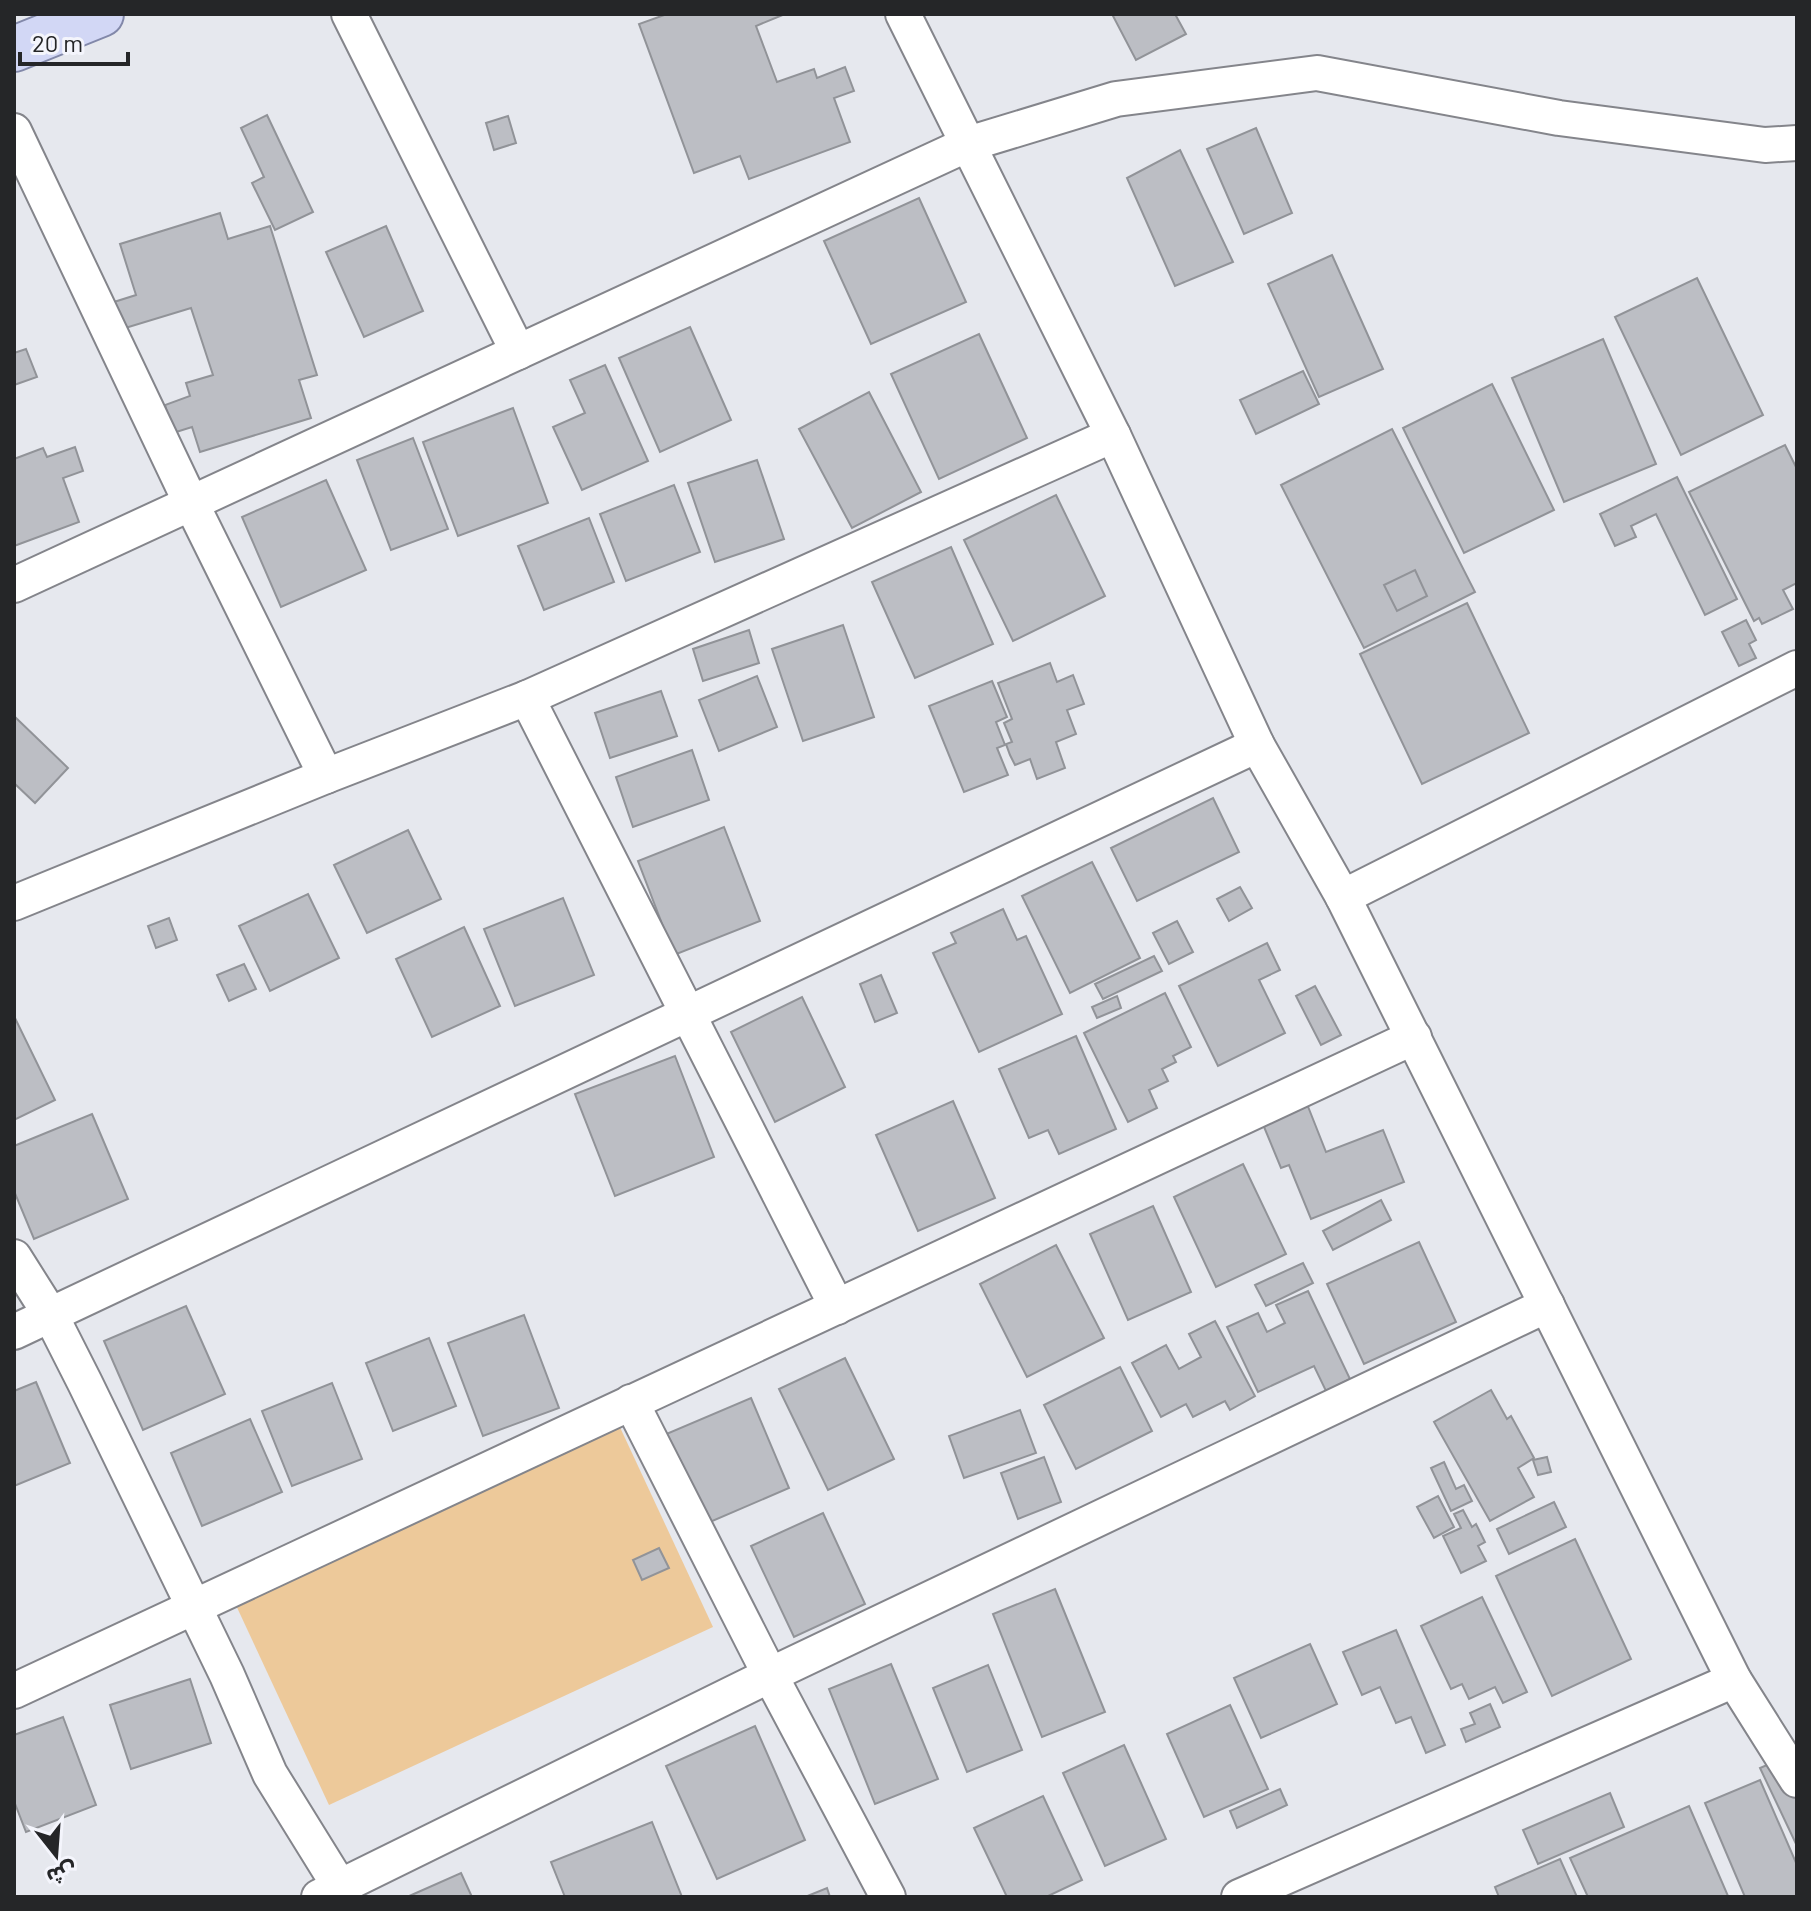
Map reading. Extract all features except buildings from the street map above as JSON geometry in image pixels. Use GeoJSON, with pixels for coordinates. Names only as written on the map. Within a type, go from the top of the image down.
{"type":"FeatureCollection","features":[{"type":"Feature","properties":{"kind":"main road"},"geometry":{"type":"LineString","coordinates":[[14,49],[101,14]]}},
{"type":"Feature","properties":{"kind":"street"},"geometry":{"type":"LineString","coordinates":[[349,14],[518,352]]}},
{"type":"Feature","properties":{"kind":"street"},"geometry":{"type":"LineString","coordinates":[[903,14],[1113,435],[1257,745],[1343,897],[1734,1680],[1797,1780]]}},
{"type":"Feature","properties":{"kind":"street"},"geometry":{"type":"LineString","coordinates":[[14,585],[968,144],[1116,99],[1317,73],[1559,118],[1765,145],[1797,143]]}},
{"type":"Feature","properties":{"kind":"street"},"geometry":{"type":"LineString","coordinates":[[14,131],[191,503],[326,776]]}},
{"type":"Feature","properties":{"kind":"street"},"geometry":{"type":"LineString","coordinates":[[14,903],[527,698],[1113,435]]}},
{"type":"Feature","properties":{"kind":"street"},"geometry":{"type":"LineString","coordinates":[[1343,897],[1797,668]]}},
{"type":"Feature","properties":{"kind":"street"},"geometry":{"type":"LineString","coordinates":[[527,698],[837,1307]]}},
{"type":"Feature","properties":{"kind":"street"},"geometry":{"type":"LineString","coordinates":[[14,1332],[1257,745]]}},
{"type":"Feature","properties":{"kind":"street"},"geometry":{"type":"LineString","coordinates":[[14,1691],[1414,1037]]}},
{"type":"Feature","properties":{"kind":"street"},"geometry":{"type":"LineString","coordinates":[[14,1257],[50,1314],[194,1606],[270,1774],[330,1892],[770,1675],[1547,1305]]}},
{"type":"Feature","properties":{"kind":"street"},"geometry":{"type":"LineString","coordinates":[[631,1402],[770,1675],[888,1897]]}},
{"type":"Feature","properties":{"kind":"street"},"geometry":{"type":"LineString","coordinates":[[1239,1897],[1734,1680]]}},
{"type":"Feature","properties":{"kind":"shaded area"},"geometry":{"type":"Polygon","coordinates":[[[618,1423],[713,1627],[329,1805],[234,1601],[618,1423]]]}}]}
